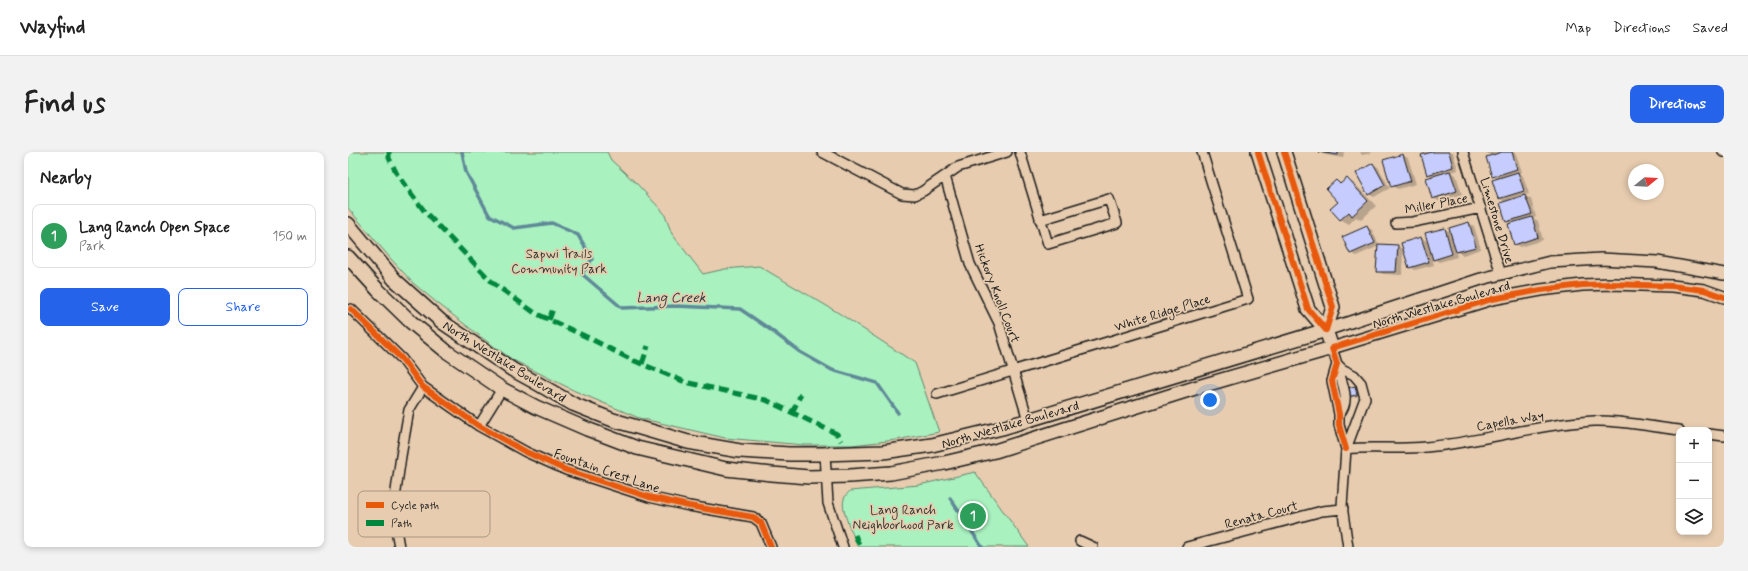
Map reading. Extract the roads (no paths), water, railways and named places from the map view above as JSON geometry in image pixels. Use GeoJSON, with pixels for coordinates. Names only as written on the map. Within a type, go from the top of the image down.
{"type":"FeatureCollection","features":[{"type":"Feature","properties":{"kind":"main road"},"geometry":{"type":"LineString","coordinates":[[1258,152],[1308,309],[1326,330],[1332,348]]}},
{"type":"Feature","properties":{"kind":"main road"},"geometry":{"type":"LineString","coordinates":[[1284,152],[1333,307],[1326,330]]}},
{"type":"Feature","properties":{"kind":"main road","name":"North Westlake Boulevard"},"geometry":{"type":"LineString","coordinates":[[348,224],[395,280],[442,322],[514,370],[573,404],[613,420],[688,442],[740,451],[789,454],[825,454],[883,452],[932,446],[1028,420],[1326,330]]}},
{"type":"Feature","properties":{"kind":"main road","name":"North Westlake Boulevard"},"geometry":{"type":"LineString","coordinates":[[348,258],[411,322],[446,351],[502,389],[568,421],[637,448],[726,468],[809,477],[891,472],[944,464],[995,451],[1198,387],[1332,348]]}},
{"type":"Feature","properties":{"kind":"street"},"geometry":{"type":"LineString","coordinates":[[822,152],[902,194],[915,195],[958,167],[1007,152]]}},
{"type":"Feature","properties":{"kind":"street"},"geometry":{"type":"LineString","coordinates":[[1020,152],[1040,220],[1048,244],[1117,223],[1109,199],[1040,220]]}},
{"type":"Feature","properties":{"kind":"street","name":"White Ridge Place"},"geometry":{"type":"LineString","coordinates":[[937,394],[1248,299],[1202,152]]}},
{"type":"Feature","properties":{"kind":"street","name":"Limestone Drive"},"geometry":{"type":"LineString","coordinates":[[1463,152],[1501,274]]}},
{"type":"Feature","properties":{"kind":"street","name":"Hickory Knoll Court"},"geometry":{"type":"LineString","coordinates":[[945,176],[970,264],[999,323],[1028,420]]}},
{"type":"Feature","properties":{"kind":"street","name":"Miller Place"},"geometry":{"type":"LineString","coordinates":[[1396,223],[1413,222],[1481,208]]}},
{"type":"Feature","properties":{"kind":"street","name":"North Westlake Boulevard"},"geometry":{"type":"LineString","coordinates":[[1326,330],[1501,274],[1550,262],[1601,259],[1657,262],[1724,274]]}},
{"type":"Feature","properties":{"kind":"street","name":"North Westlake Boulevard"},"geometry":{"type":"LineString","coordinates":[[1332,348],[1492,299],[1541,290],[1611,284],[1672,286],[1704,290],[1724,297]]}},
{"type":"Feature","properties":{"kind":"street","name":"Fountain Crest Lane"},"geometry":{"type":"LineString","coordinates":[[352,309],[402,359],[423,387],[479,426],[553,464],[586,477],[649,497],[689,506],[753,517],[761,523],[771,547]]}},
{"type":"Feature","properties":{"kind":"street"},"geometry":{"type":"LineString","coordinates":[[1332,348],[1337,364],[1342,369],[1354,375],[1361,383],[1365,398],[1363,408],[1359,412],[1346,449],[1343,509],[1348,547]]}},
{"type":"Feature","properties":{"kind":"street"},"geometry":{"type":"LineString","coordinates":[[1337,364],[1332,381],[1339,425],[1346,449]]}},
{"type":"Feature","properties":{"kind":"street"},"geometry":{"type":"LineString","coordinates":[[396,491],[409,410],[423,387]]}},
{"type":"Feature","properties":{"kind":"street"},"geometry":{"type":"LineString","coordinates":[[479,426],[502,389]]}},
{"type":"Feature","properties":{"kind":"street"},"geometry":{"type":"LineString","coordinates":[[1338,414],[1350,415],[1359,412]]}},
{"type":"Feature","properties":{"kind":"street","name":"Capella Way"},"geometry":{"type":"LineString","coordinates":[[1346,449],[1368,447],[1425,447],[1464,442],[1559,425],[1596,421],[1676,430]]}},
{"type":"Feature","properties":{"kind":"street"},"geometry":{"type":"LineString","coordinates":[[1712,434],[1724,436]]}},
{"type":"Feature","properties":{"kind":"street"},"geometry":{"type":"LineString","coordinates":[[825,454],[828,503],[843,547]]}},
{"type":"Feature","properties":{"kind":"street","name":"Renata Court"},"geometry":{"type":"LineString","coordinates":[[1187,547],[1322,511],[1343,509]]}},
{"type":"Feature","properties":{"kind":"street"},"geometry":{"type":"LineString","coordinates":[[397,537],[399,547]]}},
{"type":"Feature","properties":{"kind":"street"},"geometry":{"type":"LineString","coordinates":[[1080,541],[1093,547]]}},
{"type":"Feature","properties":{"kind":"waterway","name":"Lang Creek"},"geometry":{"type":"LineString","coordinates":[[462,152],[466,172],[489,215],[514,228],[552,223],[578,235],[592,259],[582,274],[622,308],[676,306],[740,309],[800,352],[832,370],[877,383],[898,413]]}},
{"type":"Feature","properties":{"kind":"waterway","name":"Lang Creek"},"geometry":{"type":"LineString","coordinates":[[950,498],[982,547]]}},
{"type":"Feature","properties":{"kind":"place","name":"Lang Ranch Open Space"},"geometry":{"type":"Point","coordinates":[973,516]}},
{"type":"Feature","properties":{"kind":"park label","name":"Sapwi Trails Community Park"},"geometry":{"type":"Point","coordinates":[559,260]}},
{"type":"Feature","properties":{"kind":"park label","name":"Lang Ranch Neighborhood Park"},"geometry":{"type":"Point","coordinates":[903,516]}}]}
